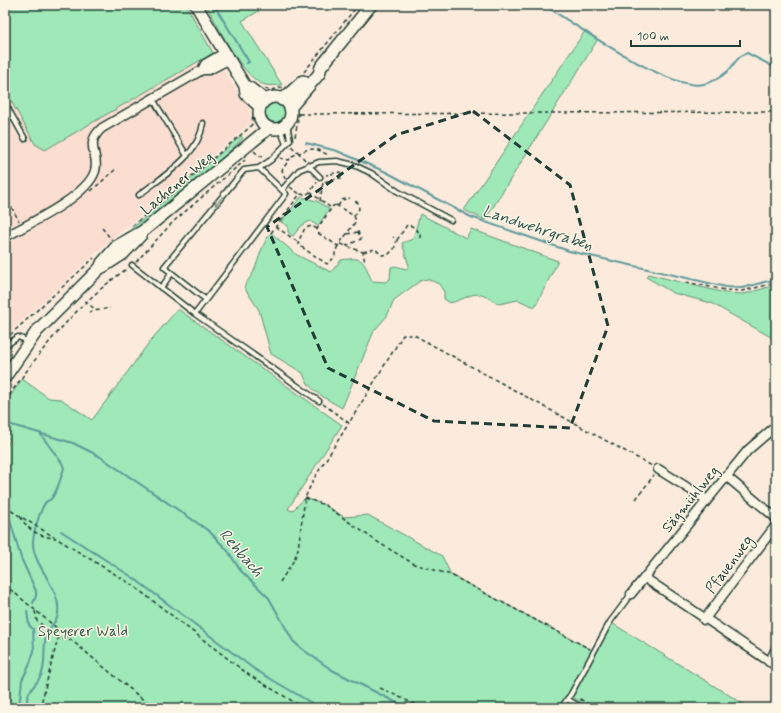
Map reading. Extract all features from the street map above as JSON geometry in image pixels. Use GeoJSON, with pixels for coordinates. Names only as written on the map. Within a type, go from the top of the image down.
{"type":"FeatureCollection","features":[{"type":"Feature","properties":{"kind":"main road"},"geometry":{"type":"LineString","coordinates":[[196,5],[226,57],[245,86],[251,89],[263,104]]}},
{"type":"Feature","properties":{"kind":"main road"},"geometry":{"type":"LineString","coordinates":[[290,107],[274,98],[263,104],[259,115],[274,126],[290,116],[290,107],[319,74],[320,67],[371,5]]}},
{"type":"Feature","properties":{"kind":"main road","name":"Lachener Weg"},"geometry":{"type":"LineString","coordinates":[[5,377],[36,331],[100,268],[106,266],[123,254],[141,237],[143,231],[230,158],[236,157],[274,126]]}},
{"type":"Feature","properties":{"kind":"street"},"geometry":{"type":"LineString","coordinates":[[5,237],[65,202],[90,180],[95,171],[92,147],[97,133],[202,70],[209,70],[226,57]]}},
{"type":"Feature","properties":{"kind":"street","name":"Sägmühlweg"},"geometry":{"type":"LineString","coordinates":[[631,594],[748,450],[776,426]]}},
{"type":"Feature","properties":{"kind":"street"},"geometry":{"type":"LineString","coordinates":[[658,469],[708,500]]}},
{"type":"Feature","properties":{"kind":"street"},"geometry":{"type":"LineString","coordinates":[[726,476],[776,518]]}},
{"type":"Feature","properties":{"kind":"street","name":"Pfauenweg"},"geometry":{"type":"LineString","coordinates":[[704,620],[776,525]]}},
{"type":"Feature","properties":{"kind":"street"},"geometry":{"type":"LineString","coordinates":[[645,578],[704,620],[773,664],[776,649]]}},
{"type":"Feature","properties":{"kind":"lane"},"geometry":{"type":"LineString","coordinates":[[153,99],[187,156]]}},
{"type":"Feature","properties":{"kind":"lane"},"geometry":{"type":"LineString","coordinates":[[5,102],[25,139]]}},
{"type":"Feature","properties":{"kind":"lane"},"geometry":{"type":"LineString","coordinates":[[139,195],[187,156],[202,134],[203,123]]}},
{"type":"Feature","properties":{"kind":"lane"},"geometry":{"type":"LineString","coordinates":[[274,126],[286,144]]}},
{"type":"Feature","properties":{"kind":"lane"},"geometry":{"type":"LineString","coordinates":[[205,299],[164,268],[244,170],[259,168],[271,160],[290,140],[274,126]]}},
{"type":"Feature","properties":{"kind":"lane"},"geometry":{"type":"LineString","coordinates":[[282,190],[288,185],[299,170],[308,165],[338,161],[354,165],[371,173],[397,191],[451,220]]}},
{"type":"Feature","properties":{"kind":"lane"},"geometry":{"type":"LineString","coordinates":[[308,165],[320,177]]}},
{"type":"Feature","properties":{"kind":"lane"},"geometry":{"type":"LineString","coordinates":[[195,314],[286,194],[259,168]]}},
{"type":"Feature","properties":{"kind":"lane"},"geometry":{"type":"LineString","coordinates":[[132,265],[195,314],[320,402]]}},
{"type":"Feature","properties":{"kind":"lane"},"geometry":{"type":"LineString","coordinates":[[161,288],[171,274]]}},
{"type":"Feature","properties":{"kind":"lane"},"geometry":{"type":"LineString","coordinates":[[5,346],[18,337],[23,339]]}},
{"type":"Feature","properties":{"kind":"lane"},"geometry":{"type":"LineString","coordinates":[[561,708],[571,694],[610,622],[631,594]]}},
{"type":"Feature","properties":{"kind":"lane"},"geometry":{"type":"LineString","coordinates":[[567,699],[582,708]]}},
{"type":"Feature","properties":{"kind":"path"},"geometry":{"type":"LineString","coordinates":[[304,72],[358,5]]}},
{"type":"Feature","properties":{"kind":"path"},"geometry":{"type":"LineString","coordinates":[[261,88],[271,90],[288,84]]}},
{"type":"Feature","properties":{"kind":"path"},"geometry":{"type":"LineString","coordinates":[[295,141],[290,107],[776,112]]}},
{"type":"Feature","properties":{"kind":"path"},"geometry":{"type":"LineString","coordinates":[[308,165],[299,153],[310,148],[318,149],[338,161]]}},
{"type":"Feature","properties":{"kind":"path"},"geometry":{"type":"LineString","coordinates":[[5,401],[54,336],[85,301],[102,286],[141,258],[173,222],[249,157]]}},
{"type":"Feature","properties":{"kind":"path"},"geometry":{"type":"LineString","coordinates":[[289,160],[282,170],[288,185],[300,194],[306,195],[310,192],[320,177],[340,172],[341,178],[323,182],[320,201]]}},
{"type":"Feature","properties":{"kind":"path"},"geometry":{"type":"LineString","coordinates":[[310,192],[331,208]]}},
{"type":"Feature","properties":{"kind":"path"},"geometry":{"type":"LineString","coordinates":[[271,234],[300,194]]}},
{"type":"Feature","properties":{"kind":"path"},"geometry":{"type":"LineString","coordinates":[[5,195],[23,227]]}},
{"type":"Feature","properties":{"kind":"path"},"geometry":{"type":"LineString","coordinates":[[338,206],[342,200],[350,198]]}},
{"type":"Feature","properties":{"kind":"path"},"geometry":{"type":"LineString","coordinates":[[354,216],[359,209],[358,203],[355,201]]}},
{"type":"Feature","properties":{"kind":"path"},"geometry":{"type":"LineString","coordinates":[[276,226],[298,242],[300,246],[327,264],[335,257],[335,252],[338,246],[342,244],[356,222],[354,216],[338,206],[332,206],[317,229]]}},
{"type":"Feature","properties":{"kind":"path"},"geometry":{"type":"LineString","coordinates":[[342,244],[363,252],[375,249],[382,255],[389,254],[394,249],[397,240],[407,225],[412,226],[420,233],[420,240]]}},
{"type":"Feature","properties":{"kind":"path"},"geometry":{"type":"LineString","coordinates":[[298,242],[305,228],[312,226],[317,229],[318,233],[338,246]]}},
{"type":"Feature","properties":{"kind":"path"},"geometry":{"type":"LineString","coordinates":[[346,246],[361,239],[359,232],[347,234]]}},
{"type":"Feature","properties":{"kind":"path"},"geometry":{"type":"LineString","coordinates":[[393,237],[397,240]]}},
{"type":"Feature","properties":{"kind":"path"},"geometry":{"type":"LineString","coordinates":[[363,252],[365,263]]}},
{"type":"Feature","properties":{"kind":"path"},"geometry":{"type":"LineString","coordinates":[[686,282],[724,290],[742,291],[776,283]]}},
{"type":"Feature","properties":{"kind":"path"},"geometry":{"type":"LineString","coordinates":[[85,301],[97,311]]}},
{"type":"Feature","properties":{"kind":"path"},"geometry":{"type":"LineString","coordinates":[[89,312],[110,308]]}},
{"type":"Feature","properties":{"kind":"path"},"geometry":{"type":"LineString","coordinates":[[280,582],[294,560],[298,549],[305,498],[313,480],[403,335],[414,335],[658,469],[636,499]]}},
{"type":"Feature","properties":{"kind":"path"},"geometry":{"type":"LineString","coordinates":[[320,402],[348,423]]}},
{"type":"Feature","properties":{"kind":"path"},"geometry":{"type":"LineString","coordinates":[[305,498],[325,505],[376,541],[414,564],[451,575],[594,651]]}},
{"type":"Feature","properties":{"kind":"path"},"geometry":{"type":"LineString","coordinates":[[5,507],[131,584],[249,675],[304,708]]}},
{"type":"Feature","properties":{"kind":"path"},"geometry":{"type":"LineString","coordinates":[[19,515],[25,526],[46,537],[57,538]]}},
{"type":"Feature","properties":{"kind":"path"},"geometry":{"type":"LineString","coordinates":[[5,585],[153,708]]}},
{"type":"Feature","properties":{"kind":"path"},"geometry":{"type":"LineString","coordinates":[[35,611],[37,621],[44,627],[58,638],[72,641]]}},
{"type":"Feature","properties":{"kind":"path"},"geometry":{"type":"LineString","coordinates":[[40,708],[58,638]]}},
{"type":"Feature","properties":{"kind":"path"},"geometry":{"type":"LineString","coordinates":[[380,688],[423,708]]}},
{"type":"Feature","properties":{"kind":"path"},"geometry":{"type":"LineString","coordinates":[[571,694],[595,708]]}},
{"type":"Feature","properties":{"kind":"highlighted area"},"geometry":{"type":"Polygon","coordinates":[[[473,111],[570,185],[608,326],[570,428],[434,421],[328,368],[267,227],[396,135],[473,111]]]}},
{"type":"Feature","properties":{"kind":"shaded area"},"geometry":{"type":"Polygon","coordinates":[[[213,53],[250,111],[251,123],[96,253],[11,331],[5,340],[5,90],[35,144],[45,150],[213,53]]]}},
{"type":"Feature","properties":{"kind":"green space"},"geometry":{"type":"Polygon","coordinates":[[[5,5],[186,5],[213,53],[45,150],[35,144],[5,90],[5,5]]]}},
{"type":"Feature","properties":{"kind":"green space"},"geometry":{"type":"Polygon","coordinates":[[[206,5],[255,5],[259,11],[242,21],[282,85],[265,85],[252,77],[237,59],[206,5]]]}},
{"type":"Feature","properties":{"kind":"green space"},"geometry":{"type":"Polygon","coordinates":[[[585,31],[598,39],[485,220],[464,210],[585,31]]]}},
{"type":"Feature","properties":{"kind":"green space"},"geometry":{"type":"Polygon","coordinates":[[[274,102],[283,105],[286,114],[283,123],[274,126],[265,123],[262,114],[265,105],[274,102]]]}},
{"type":"Feature","properties":{"kind":"green space"},"geometry":{"type":"Polygon","coordinates":[[[241,136],[243,138],[235,146],[154,217],[140,228],[117,241],[241,136]]]}},
{"type":"Feature","properties":{"kind":"green space"},"geometry":{"type":"Polygon","coordinates":[[[301,197],[317,201],[329,209],[318,226],[310,221],[301,226],[293,236],[288,232],[288,226],[281,222],[301,197]]]}},
{"type":"Feature","properties":{"kind":"green space"},"geometry":{"type":"Polygon","coordinates":[[[420,214],[466,238],[471,229],[558,261],[535,307],[518,300],[499,304],[478,294],[474,294],[450,303],[444,299],[444,292],[439,284],[427,279],[420,281],[394,300],[387,316],[374,331],[342,408],[324,398],[314,390],[305,379],[303,373],[271,354],[259,310],[244,287],[254,271],[263,246],[271,233],[297,255],[331,272],[341,260],[355,259],[359,260],[365,265],[372,281],[385,282],[390,279],[391,267],[395,266],[406,269],[409,266],[402,243],[413,239],[420,214]]]}},
{"type":"Feature","properties":{"kind":"green space"},"geometry":{"type":"Polygon","coordinates":[[[648,274],[725,293],[744,294],[776,285],[776,340],[711,303],[673,293],[646,277],[648,274]]]}},
{"type":"Feature","properties":{"kind":"green space","name":"Speyerer Wald"},"geometry":{"type":"Polygon","coordinates":[[[178,309],[342,425],[288,509],[292,511],[305,498],[325,505],[344,517],[368,515],[442,556],[451,575],[594,651],[610,622],[750,708],[591,708],[572,697],[563,708],[5,708],[5,449],[10,439],[5,437],[5,404],[22,379],[49,398],[61,399],[92,420],[151,340],[178,309]]]}},
{"type":"Feature","properties":{"kind":"waterway","name":"Landwehrgraben"},"geometry":{"type":"LineString","coordinates":[[214,5],[249,62],[247,63]]}},
{"type":"Feature","properties":{"kind":"waterway"},"geometry":{"type":"LineString","coordinates":[[544,5],[623,55],[647,68],[689,84],[704,84],[717,79],[728,71],[736,60],[747,53],[776,68]]}},
{"type":"Feature","properties":{"kind":"waterway","name":"Landwehrgraben"},"geometry":{"type":"LineString","coordinates":[[306,143],[337,151],[386,172],[471,217],[569,251],[726,287],[742,288],[776,279]]}},
{"type":"Feature","properties":{"kind":"waterway","name":"Rehbach"},"geometry":{"type":"LineString","coordinates":[[5,423],[73,443],[99,456],[209,531],[228,551],[240,570],[269,598],[293,641],[332,670],[407,708]]}},
{"type":"Feature","properties":{"kind":"waterway","name":"Rehbach"},"geometry":{"type":"LineString","coordinates":[[27,708],[28,696],[42,673],[46,636],[57,618],[58,608],[57,598],[34,552],[33,539],[41,510],[46,502],[51,499],[56,492],[64,468],[62,463],[41,435]]}},
{"type":"Feature","properties":{"kind":"waterway"},"geometry":{"type":"LineString","coordinates":[[8,513],[21,558],[36,591],[36,596],[33,603]]}},
{"type":"Feature","properties":{"kind":"waterway"},"geometry":{"type":"LineString","coordinates":[[61,531],[135,579],[254,669],[320,708]]}},
{"type":"Feature","properties":{"kind":"waterway"},"geometry":{"type":"LineString","coordinates":[[19,708],[22,680],[34,651],[33,629],[29,625],[27,611]]}}]}
